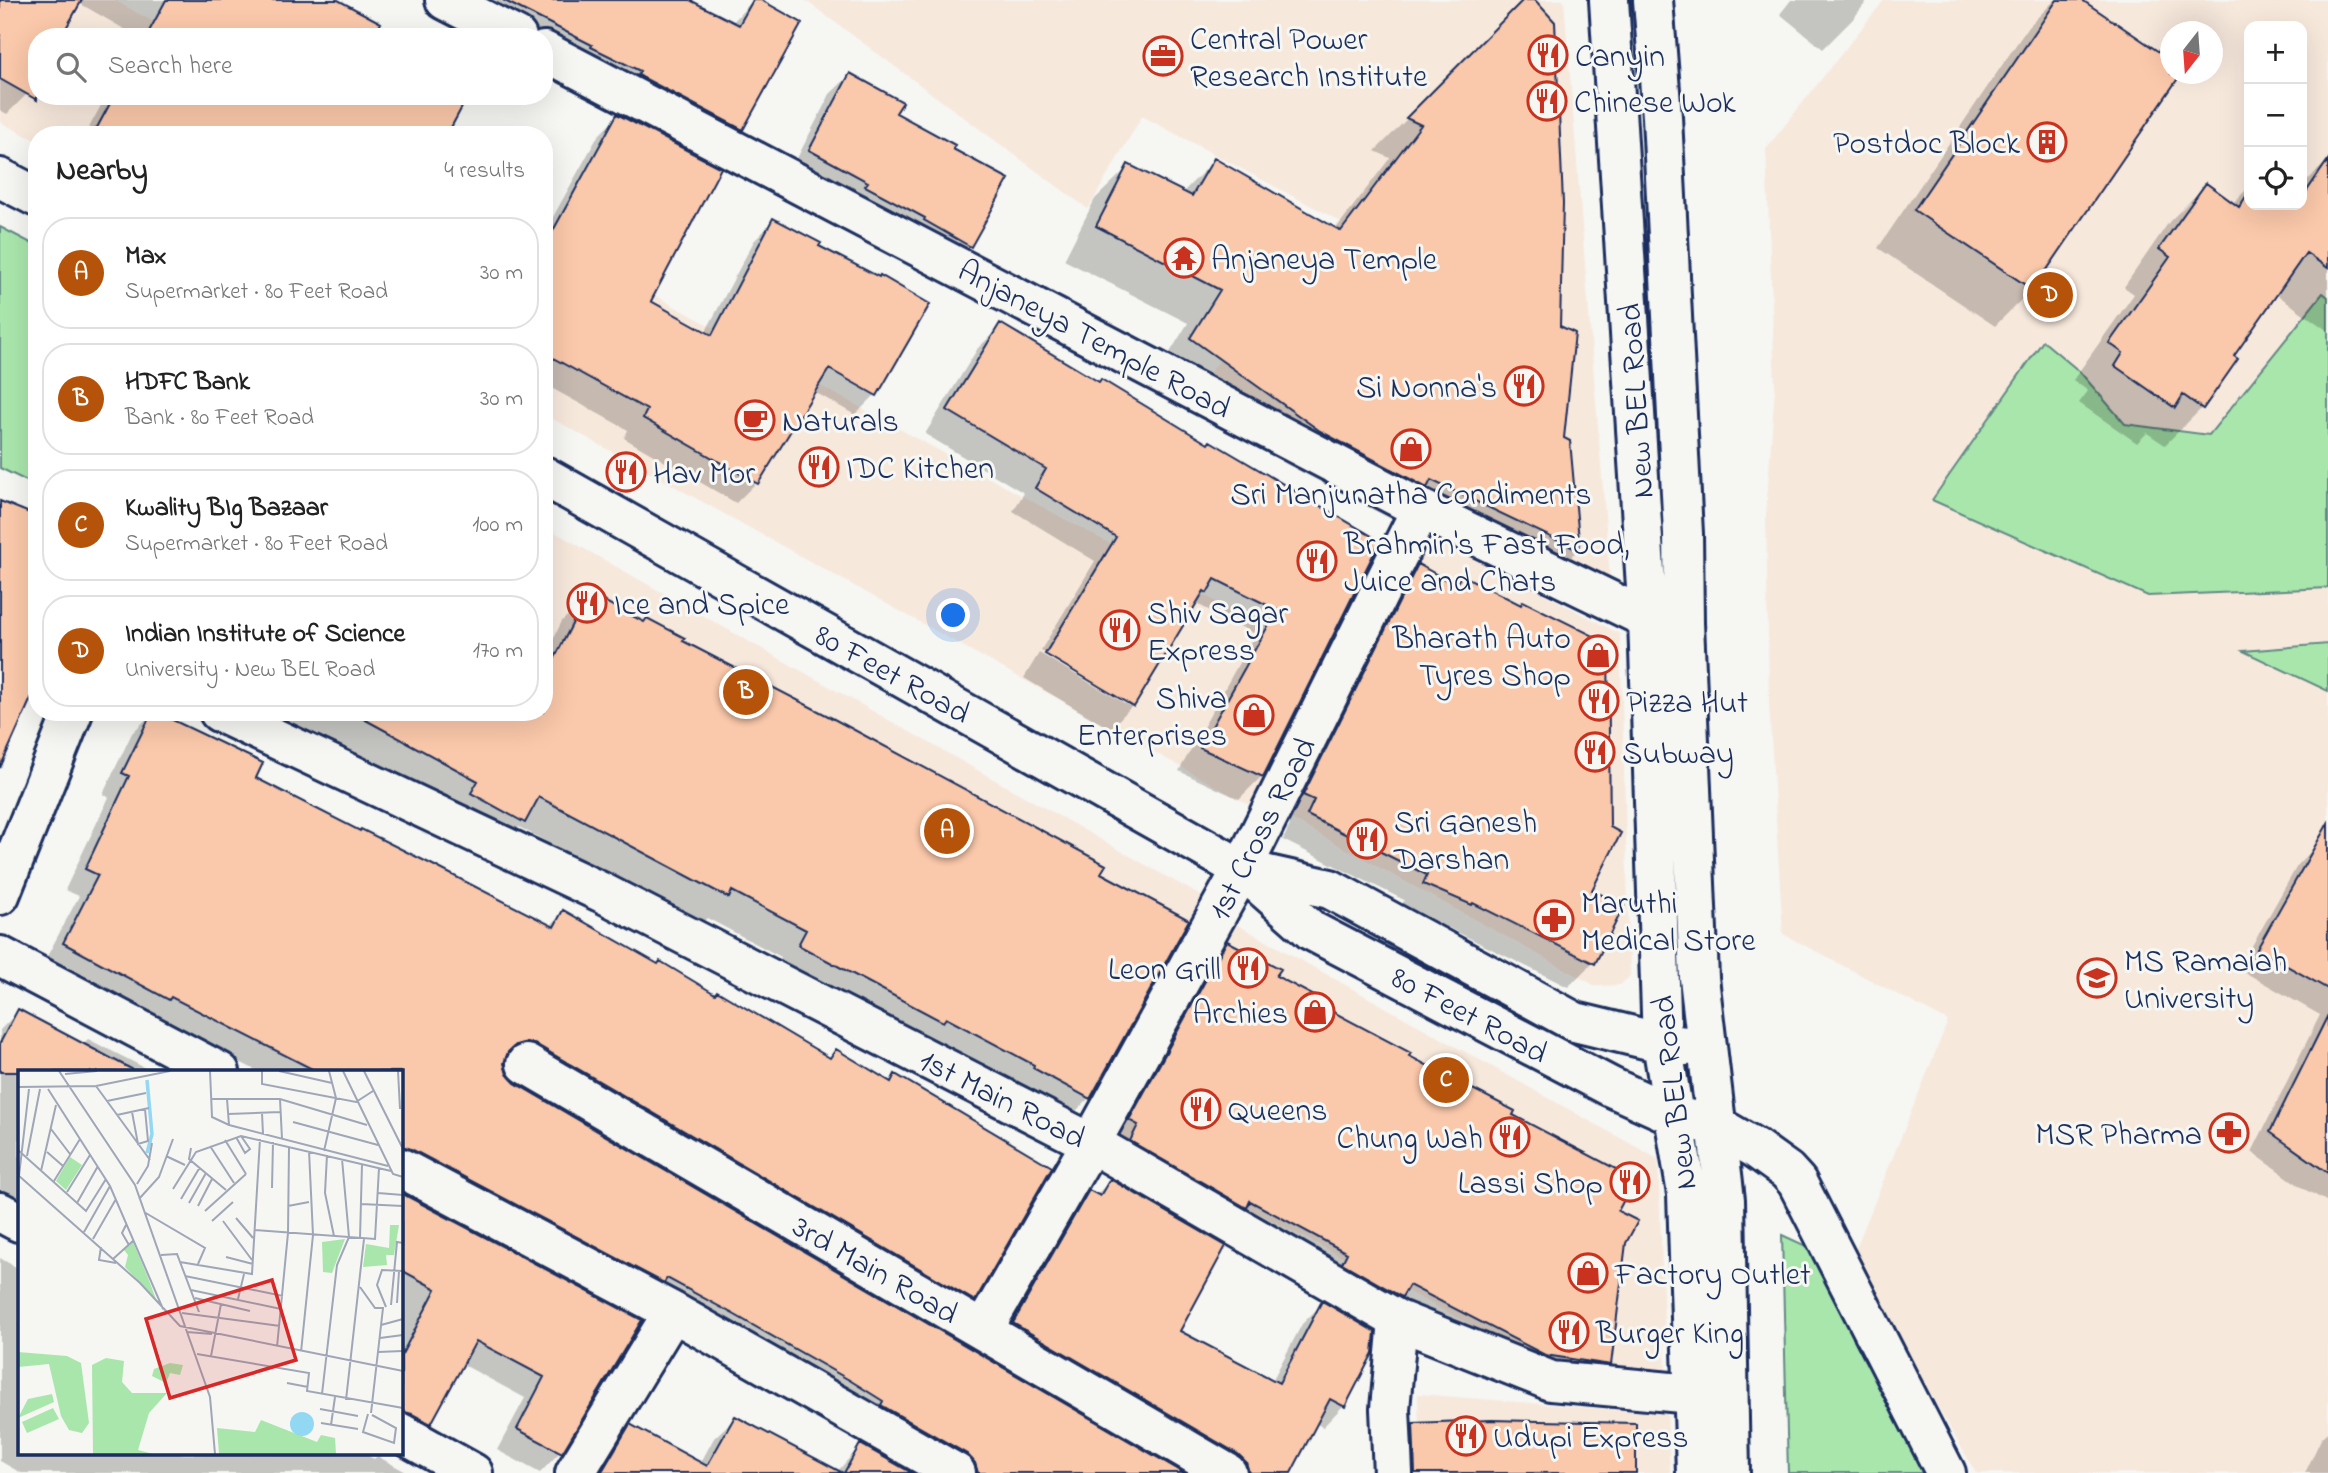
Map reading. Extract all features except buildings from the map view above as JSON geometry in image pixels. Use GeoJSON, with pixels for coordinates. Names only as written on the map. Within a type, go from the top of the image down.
{"type":"FeatureCollection","features":[{"type":"Feature","properties":{"kind":"street","name":"New BEL Road"},"geometry":{"type":"LineString","coordinates":[[1609,0],[1648,619],[1662,1043],[1687,1194],[1696,1473]]}},
{"type":"Feature","properties":{"kind":"street","name":"New BEL Road"},"geometry":{"type":"LineString","coordinates":[[1653,0],[1662,117],[1683,534],[1684,623],[1699,978],[1725,1200],[1730,1473]]}},
{"type":"Feature","properties":{"kind":"street"},"geometry":{"type":"LineString","coordinates":[[459,3],[501,28]]}},
{"type":"Feature","properties":{"kind":"street","name":"Anjaneya Temple Road"},"geometry":{"type":"LineString","coordinates":[[553,56],[1421,509],[1648,619]]}},
{"type":"Feature","properties":{"kind":"street"},"geometry":{"type":"LineString","coordinates":[[0,177],[28,192]]}},
{"type":"Feature","properties":{"kind":"street","name":"80 Feet Road"},"geometry":{"type":"LineString","coordinates":[[553,481],[1242,869],[1312,931],[1562,1062],[1675,1116],[1717,1126],[1755,1147],[1797,1182],[1946,1473]]}},
{"type":"Feature","properties":{"kind":"street","name":"1st Cross Road"},"geometry":{"type":"LineString","coordinates":[[983,1330],[1091,1143],[1242,869],[1421,509]]}},
{"type":"Feature","properties":{"kind":"street"},"geometry":{"type":"LineString","coordinates":[[0,895],[69,721]]}},
{"type":"Feature","properties":{"kind":"street","name":"1st Main Road"},"geometry":{"type":"LineString","coordinates":[[238,721],[601,892],[1091,1143],[1398,1320],[1551,1381],[1692,1394]]}},
{"type":"Feature","properties":{"kind":"street","name":"80 Feet Road"},"geometry":{"type":"LineString","coordinates":[[1242,869],[1330,889],[1575,1022],[1662,1043],[1706,1047]]}},
{"type":"Feature","properties":{"kind":"street"},"geometry":{"type":"LineString","coordinates":[[0,956],[216,1070]]}},
{"type":"Feature","properties":{"kind":"street","name":"3rd Main Road"},"geometry":{"type":"LineString","coordinates":[[526,1064],[1227,1473]]}},
{"type":"Feature","properties":{"kind":"street"},"geometry":{"type":"LineString","coordinates":[[402,1169],[673,1312],[956,1473]]}},
{"type":"Feature","properties":{"kind":"street"},"geometry":{"type":"LineString","coordinates":[[0,1212],[18,1221]]}},
{"type":"Feature","properties":{"kind":"street"},"geometry":{"type":"LineString","coordinates":[[575,1473],[673,1312]]}},
{"type":"Feature","properties":{"kind":"street"},"geometry":{"type":"LineString","coordinates":[[1393,1473],[1390,1409],[1398,1320]]}},
{"type":"Feature","properties":{"kind":"street"},"geometry":{"type":"LineString","coordinates":[[402,1434],[473,1473]]}},
{"type":"Feature","properties":{"kind":"shaded area"},"geometry":{"type":"Polygon","coordinates":[[[0,0],[114,0],[165,28],[28,28],[28,105],[306,105],[345,126],[28,126],[28,136],[0,122],[0,0]]]}},
{"type":"Feature","properties":{"kind":"shaded area"},"geometry":{"type":"Polygon","coordinates":[[[805,0],[1564,0],[1610,578],[1200,383],[1340,221],[1142,116],[1088,209],[805,0]]]}},
{"type":"Feature","properties":{"kind":"shaded area"},"geometry":{"type":"Polygon","coordinates":[[[1884,0],[2328,0],[2328,1473],[1976,1473],[1852,1258],[1948,1021],[1783,934],[1769,704],[1766,516],[1775,386],[1766,149],[1884,0]]]}},
{"type":"Feature","properties":{"kind":"shaded area"},"geometry":{"type":"Polygon","coordinates":[[[553,240],[1334,666],[1257,809],[553,419],[553,240]]]}},
{"type":"Feature","properties":{"kind":"shaded area"},"geometry":{"type":"Polygon","coordinates":[[[1422,530],[1620,634],[1630,976],[1620,985],[1596,986],[1284,815],[1422,530]]]}},
{"type":"Feature","properties":{"kind":"shaded area"},"geometry":{"type":"Polygon","coordinates":[[[553,531],[1208,900],[1151,1008],[553,699],[553,531]]]}},
{"type":"Feature","properties":{"kind":"shaded area"},"geometry":{"type":"Polygon","coordinates":[[[1225,918],[1658,1159],[1666,1377],[1556,1369],[1109,1135],[1225,918]]]}},
{"type":"Feature","properties":{"kind":"shaded area"},"geometry":{"type":"Polygon","coordinates":[[[1418,1394],[1667,1414],[1670,1473],[1420,1473],[1418,1394]]]}},
{"type":"Feature","properties":{"kind":"green space"},"geometry":{"type":"Polygon","coordinates":[[[0,227],[28,241],[28,482],[0,468],[0,227]]]}},
{"type":"Feature","properties":{"kind":"green space"},"geometry":{"type":"Polygon","coordinates":[[[2323,293],[2328,297],[2328,588],[2148,596],[1932,500],[2043,341],[2080,372],[2125,424],[2209,435],[2323,293]]]}},
{"type":"Feature","properties":{"kind":"green space"},"geometry":{"type":"Polygon","coordinates":[[[2328,644],[2328,691],[2243,651],[2328,644]]]}},
{"type":"Feature","properties":{"kind":"green space"},"geometry":{"type":"Polygon","coordinates":[[[1782,1235],[1804,1245],[1818,1259],[1929,1473],[1788,1473],[1782,1235]]]}},
{"type":"Feature","properties":{"kind":"place","name":"Canyin"},"geometry":{"type":"Point","coordinates":[1548,55]}},
{"type":"Feature","properties":{"kind":"place","name":"Central Power Research Institute"},"geometry":{"type":"Point","coordinates":[1163,56]}},
{"type":"Feature","properties":{"kind":"place","name":"Chinese Wok"},"geometry":{"type":"Point","coordinates":[1547,101]}},
{"type":"Feature","properties":{"kind":"place","name":"Postdoc Block"},"geometry":{"type":"Point","coordinates":[2047,142]}},
{"type":"Feature","properties":{"kind":"place","name":"Anjaneya Temple"},"geometry":{"type":"Point","coordinates":[1184,258]}},
{"type":"Feature","properties":{"kind":"place","name":"Indian Institute of Science"},"geometry":{"type":"Point","coordinates":[2050,295]}},
{"type":"Feature","properties":{"kind":"place","name":"Si Nonna's"},"geometry":{"type":"Point","coordinates":[1524,386]}},
{"type":"Feature","properties":{"kind":"place","name":"Naturals"},"geometry":{"type":"Point","coordinates":[755,420]}},
{"type":"Feature","properties":{"kind":"place","name":"Sri Manjunatha Condiments"},"geometry":{"type":"Point","coordinates":[1411,449]}},
{"type":"Feature","properties":{"kind":"place","name":"IDC Kitchen"},"geometry":{"type":"Point","coordinates":[819,467]}},
{"type":"Feature","properties":{"kind":"place","name":"Hav Mor"},"geometry":{"type":"Point","coordinates":[626,472]}},
{"type":"Feature","properties":{"kind":"place","name":"Brahmin's Fast Food, Juice and Chats"},"geometry":{"type":"Point","coordinates":[1317,561]}},
{"type":"Feature","properties":{"kind":"place","name":"Ice and Spice"},"geometry":{"type":"Point","coordinates":[587,603]}},
{"type":"Feature","properties":{"kind":"place","name":"Shiv Sagar Express"},"geometry":{"type":"Point","coordinates":[1120,630]}},
{"type":"Feature","properties":{"kind":"place","name":"Bharath Auto Tyres Shop"},"geometry":{"type":"Point","coordinates":[1598,655]}},
{"type":"Feature","properties":{"kind":"place","name":"HDFC Bank"},"geometry":{"type":"Point","coordinates":[746,692]}},
{"type":"Feature","properties":{"kind":"place","name":"Pizza Hut"},"geometry":{"type":"Point","coordinates":[1599,701]}},
{"type":"Feature","properties":{"kind":"place","name":"Shiva Enterprises"},"geometry":{"type":"Point","coordinates":[1254,715]}},
{"type":"Feature","properties":{"kind":"place","name":"Subway"},"geometry":{"type":"Point","coordinates":[1595,752]}},
{"type":"Feature","properties":{"kind":"place","name":"Max"},"geometry":{"type":"Point","coordinates":[947,831]}},
{"type":"Feature","properties":{"kind":"place","name":"Sri Ganesh Darshan"},"geometry":{"type":"Point","coordinates":[1367,839]}},
{"type":"Feature","properties":{"kind":"place","name":"Maruthi Medical Store"},"geometry":{"type":"Point","coordinates":[1554,920]}},
{"type":"Feature","properties":{"kind":"place","name":"Leon Grill"},"geometry":{"type":"Point","coordinates":[1248,968]}},
{"type":"Feature","properties":{"kind":"place","name":"MS Ramaiah University"},"geometry":{"type":"Point","coordinates":[2097,978]}},
{"type":"Feature","properties":{"kind":"place","name":"Archies"},"geometry":{"type":"Point","coordinates":[1315,1012]}},
{"type":"Feature","properties":{"kind":"place","name":"Kwality BIg Bazaar"},"geometry":{"type":"Point","coordinates":[1446,1080]}},
{"type":"Feature","properties":{"kind":"place","name":"Queens"},"geometry":{"type":"Point","coordinates":[1201,1109]}},
{"type":"Feature","properties":{"kind":"place","name":"MSR Pharma"},"geometry":{"type":"Point","coordinates":[2229,1133]}},
{"type":"Feature","properties":{"kind":"place","name":"Chung Wah"},"geometry":{"type":"Point","coordinates":[1510,1137]}},
{"type":"Feature","properties":{"kind":"place","name":"Lassi Shop"},"geometry":{"type":"Point","coordinates":[1630,1182]}},
{"type":"Feature","properties":{"kind":"place","name":"Factory Outlet"},"geometry":{"type":"Point","coordinates":[1588,1273]}},
{"type":"Feature","properties":{"kind":"place","name":"Burger King"},"geometry":{"type":"Point","coordinates":[1569,1332]}},
{"type":"Feature","properties":{"kind":"place","name":"Udupi Express"},"geometry":{"type":"Point","coordinates":[1466,1436]}}]}
